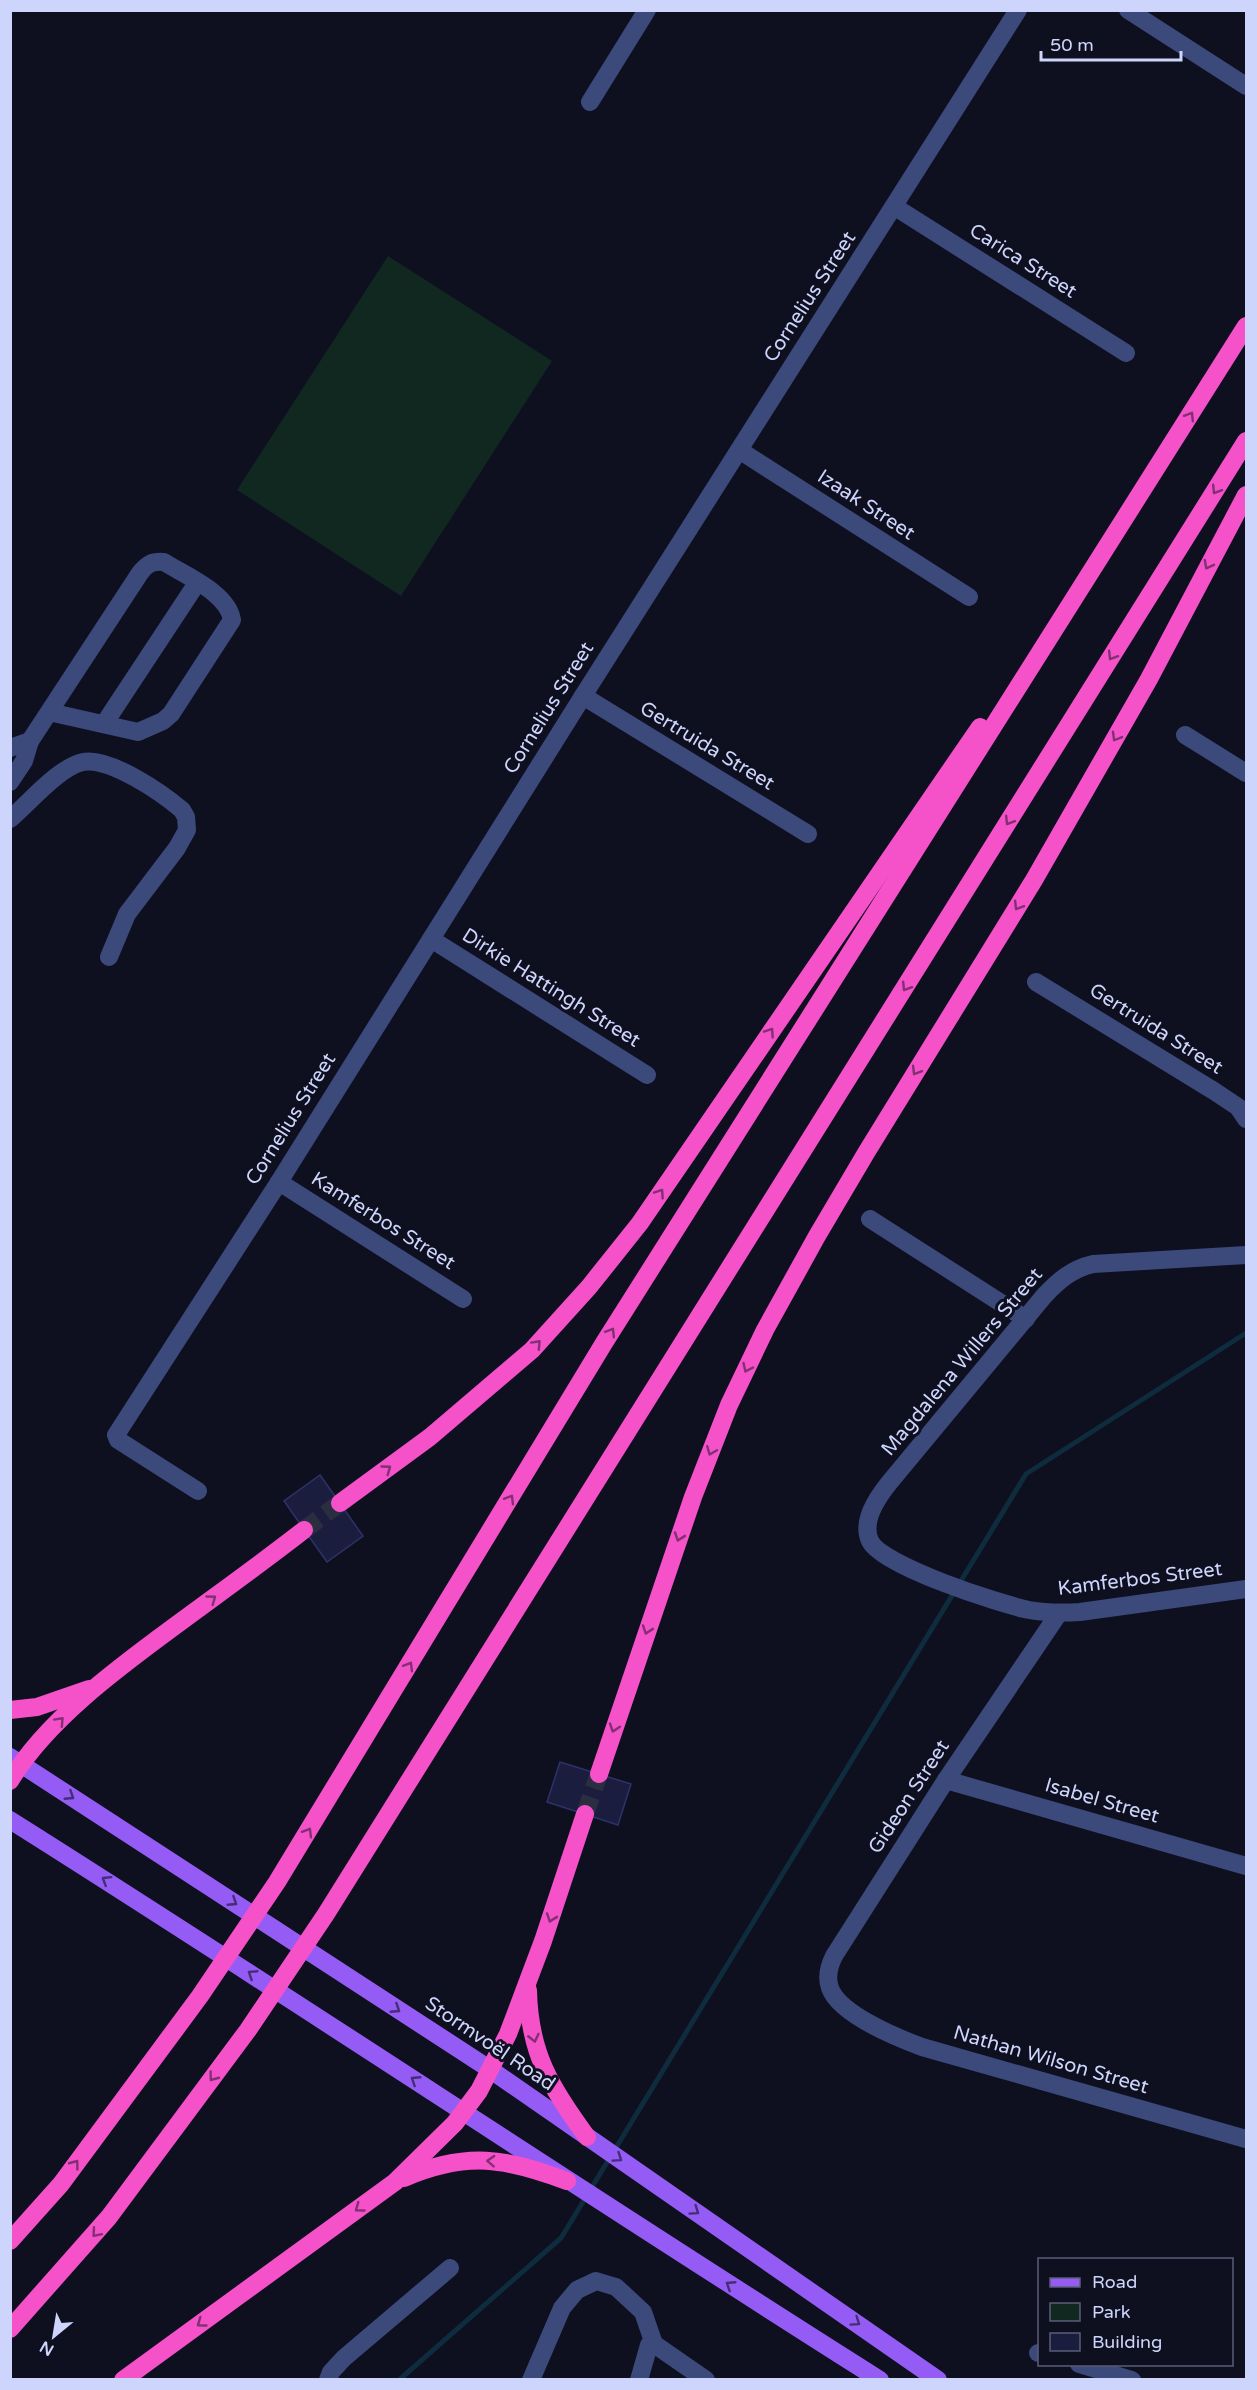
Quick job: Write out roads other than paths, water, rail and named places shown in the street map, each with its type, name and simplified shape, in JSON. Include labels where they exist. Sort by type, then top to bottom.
[{"type":"highway","points":[[10,2241],[61,2184],[200,1996],[277,1882],[604,1343],[1246,326]]},
{"type":"highway","points":[[10,2329],[109,2217],[248,2030],[326,1914],[1246,441]]},
{"type":"highway","points":[[340,1503],[430,1437],[532,1350],[589,1287],[633,1233],[1158,465]]},
{"type":"highway","points":[[599,1774],[693,1497],[729,1406],[765,1330],[844,1190],[1034,880],[1149,679],[1246,495]]},
{"type":"highway","points":[[10,1781],[16,1761],[95,1687],[134,1655],[304,1530]]},
{"type":"highway","points":[[10,1710],[37,1707],[95,1687]]},
{"type":"highway","points":[[123,2379],[395,2182],[464,2112],[491,2070],[528,1980],[585,1814]]},
{"type":"highway","points":[[528,1980],[530,2021],[539,2058],[556,2093],[588,2138]]},
{"type":"highway","points":[[395,2182],[440,2164],[472,2160],[521,2165],[569,2182]]},
{"type":"main road","name":"Stormvoël Road","points":[[16,1761],[491,2070],[938,2379]]},
{"type":"main road","points":[[10,1820],[155,1911],[569,2182],[880,2379]]},
{"type":"street","points":[[590,102],[647,10]]},
{"type":"street","name":"Cornelius Street","points":[[198,1491],[118,1440],[115,1437],[119,1429],[279,1182],[583,696],[1018,10]]},
{"type":"street","points":[[1128,10],[1246,86]]},
{"type":"street","name":"Carica Street","points":[[895,207],[1126,353]]},
{"type":"street","name":"Izaak Street","points":[[739,450],[969,597]]},
{"type":"street","points":[[10,782],[24,761],[30,741],[49,712],[145,566],[154,561],[164,562],[226,603],[232,620],[171,714],[163,721],[138,732],[49,712]]},
{"type":"street","points":[[104,724],[198,583]]},
{"type":"street","name":"Gertruida Street","points":[[583,696],[808,834]]},
{"type":"street","points":[[1185,735],[1246,772]]},
{"type":"street","points":[[10,748],[30,741]]},
{"type":"street","points":[[10,819],[61,774],[83,762],[111,766],[140,781],[182,810],[186,817],[186,830],[177,848],[127,914],[109,957]]},
{"type":"street","name":"Dirkie Hattingh Street","points":[[431,939],[647,1075]]},
{"type":"street","name":"Gertruida Street","points":[[1036,982],[1214,1091],[1238,1107],[1246,1119]]},
{"type":"street","name":"Kamferbos Street","points":[[279,1182],[463,1299]]},
{"type":"street","points":[[870,1219],[1026,1319]]},
{"type":"street","name":"Magdalena Willers Street","points":[[873,1546],[869,1539],[868,1525],[870,1515],[881,1493],[1055,1284],[1072,1271],[1093,1264],[1246,1255]]},
{"type":"street","name":"Kamferbos Street","points":[[873,1546],[900,1564],[940,1581],[1013,1606],[1059,1613],[1246,1589]]},
{"type":"street","name":"Gideon Street","points":[[849,2009],[837,1999],[830,1988],[828,1974],[831,1963],[946,1779],[1059,1613]]},
{"type":"street","name":"Isabel Street","points":[[946,1779],[1246,1866]]},
{"type":"street","name":"Nathan Wilson Street","points":[[849,2009],[880,2028],[922,2047],[1246,2139]]},
{"type":"street","points":[[328,2379],[331,2372],[344,2358],[450,2268]]},
{"type":"street","points":[[531,2379],[562,2308],[577,2290],[596,2281],[616,2287],[643,2312],[654,2344],[699,2377]]},
{"type":"street","points":[[639,2379],[649,2346],[654,2344]]},
{"type":"street","points":[[1086,2366],[1132,2379]]},
{"type":"waterway","points":[[399,2380],[561,2238],[1026,1474],[1246,1333]]},
{"type":"tunnel","points":[[304,1530],[340,1503]]},
{"type":"tunnel","points":[[585,1814],[599,1774]]}]
